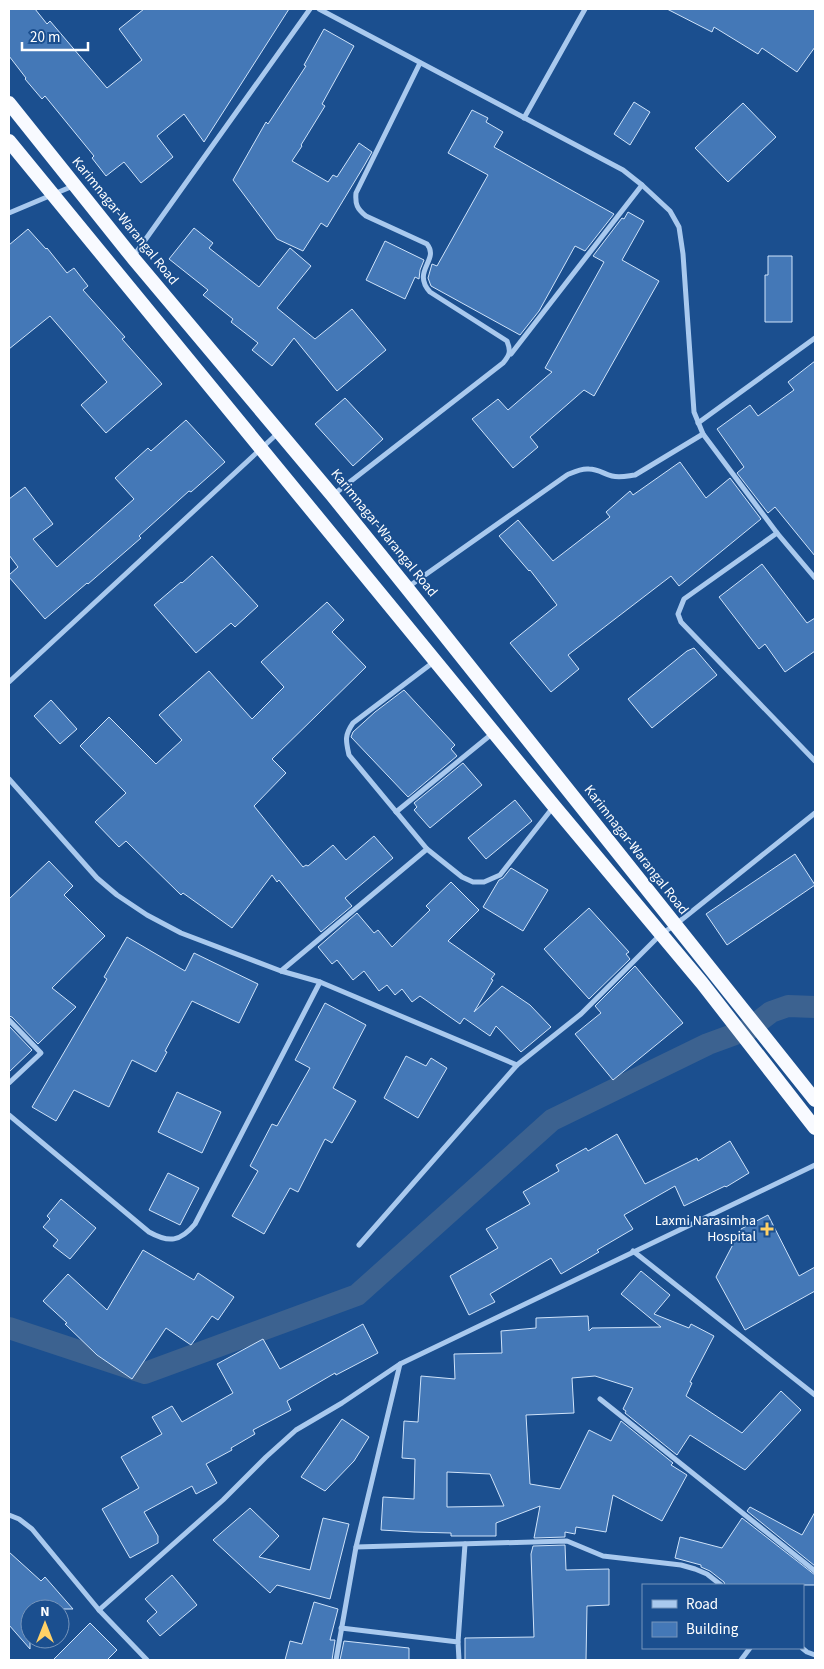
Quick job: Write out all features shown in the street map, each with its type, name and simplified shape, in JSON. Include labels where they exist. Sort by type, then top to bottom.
[{"type":"highway","name":"Karimnagar-Warangal Road","points":[[9,103],[133,258],[332,495],[815,1100]]},
{"type":"highway","points":[[9,141],[715,1000],[813,1126]]},
{"type":"street","points":[[133,258],[310,9]]},
{"type":"street","points":[[319,9],[623,170],[670,210],[678,227],[683,254],[692,395],[694,412],[698,423],[703,434],[777,533],[815,578]]},
{"type":"street","points":[[524,118],[585,9]]},
{"type":"street","points":[[420,63],[356,193],[355,201],[358,209],[366,216],[427,244],[430,249],[430,255],[422,278],[424,286],[430,292],[507,341],[510,349],[509,356]]},
{"type":"street","points":[[9,213],[75,185]]},
{"type":"street","points":[[332,495],[503,363],[642,185]]},
{"type":"street","points":[[698,423],[815,338]]},
{"type":"street","points":[[9,682],[279,431]]},
{"type":"street","points":[[407,588],[567,475],[578,470],[588,469],[599,470],[611,476],[625,477],[635,475],[703,434]]},
{"type":"street","points":[[777,533],[684,599],[678,614],[681,622],[815,761]]},
{"type":"street","points":[[435,661],[353,724],[346,732],[349,755],[427,849],[462,877],[473,882],[484,882],[500,876],[554,806]]},
{"type":"street","points":[[396,812],[494,732]]},
{"type":"street","points":[[9,779],[97,878],[147,915],[181,933],[281,971],[320,982],[517,1065]]},
{"type":"street","points":[[359,1245],[517,1065],[581,1014],[661,934],[675,925],[815,813]]},
{"type":"street","points":[[281,971],[427,849]]},
{"type":"street","points":[[9,1115],[149,1232],[165,1240],[177,1239],[187,1234],[196,1224],[320,982]]},
{"type":"street","points":[[9,1020],[41,1053],[9,1083]]},
{"type":"street","points":[[99,1610],[223,1500],[296,1430],[342,1403],[400,1364],[815,1165]]},
{"type":"street","points":[[633,1251],[815,1396]]},
{"type":"street","points":[[336,1660],[356,1547],[400,1364]]},
{"type":"street","points":[[600,1399],[815,1571]]},
{"type":"street","points":[[9,1515],[19,1518],[32,1529],[99,1610],[147,1660]]},
{"type":"street","points":[[356,1547],[567,1541],[602,1556],[681,1565],[707,1574],[720,1584]]},
{"type":"street","points":[[459,1660],[458,1642],[465,1544]]},
{"type":"street","points":[[341,1628],[458,1642]]},
{"type":"street","points":[[741,1660],[749,1649]]},
{"type":"street","points":[[803,1649],[815,1655]]},
{"type":"building","points":[[9,9],[35,9],[47,24],[50,21],[107,88],[142,60],[119,29],[144,9],[289,9],[204,142],[184,114],[157,136],[173,157],[141,183],[124,162],[106,176],[92,158],[94,156],[45,96],[42,99],[25,79],[9,56]]},
{"type":"building","points":[[667,9],[815,9],[815,47],[797,72],[762,48],[758,54],[714,27],[712,32]]},
{"type":"building","points":[[324,29],[354,46],[322,104],[325,106],[292,161],[328,182],[333,175],[337,177],[359,143],[372,152],[327,227],[321,223],[303,251],[277,239],[233,180],[266,122],[268,124],[306,66],[304,65]]},
{"type":"building","points":[[634,102],[650,112],[630,145],[614,134]]},
{"type":"building","points":[[743,103],[776,137],[728,182],[695,148]]},
{"type":"building","points":[[472,110],[488,118],[486,122],[503,132],[494,147],[614,214],[585,251],[575,246],[539,311],[520,335],[431,286],[428,278],[432,264],[437,266],[488,175],[448,153]]},
{"type":"building","points":[[628,212],[644,221],[622,260],[659,281],[594,396],[584,390],[530,437],[538,447],[513,468],[472,419],[498,399],[508,410],[552,372],[545,368],[604,262],[593,256]]},
{"type":"building","points":[[194,228],[213,243],[209,248],[259,287],[290,248],[311,266],[277,308],[315,339],[352,309],[386,350],[337,391],[294,338],[272,366],[252,350],[258,343],[231,322],[233,319],[203,295],[208,290],[169,259]]},
{"type":"building","points":[[28,229],[47,248],[67,273],[74,268],[88,286],[83,290],[125,337],[122,339],[162,384],[106,433],[81,405],[107,382],[50,316],[9,349],[9,245]]},
{"type":"building","points":[[385,241],[424,260],[419,279],[415,277],[405,299],[366,280]]},
{"type":"building","points":[[768,256],[792,256],[792,322],[765,322],[765,275],[768,275]]},
{"type":"building","points":[[815,361],[815,556],[775,507],[768,513],[737,473],[744,467],[717,429],[750,405],[758,416],[794,390],[788,382]]},
{"type":"building","points":[[345,398],[383,439],[353,466],[315,424]]},
{"type":"building","points":[[186,420],[225,462],[139,536],[141,538],[45,619],[9,577],[18,567],[9,555],[9,499],[25,487],[53,524],[33,539],[57,567],[134,499],[115,478],[148,448],[151,451]]},
{"type":"building","points":[[680,462],[706,498],[730,478],[761,519],[679,586],[671,576],[568,655],[579,669],[551,692],[510,643],[557,605],[530,570],[499,536],[518,520],[553,561],[610,517],[606,512],[630,491],[633,495]]},
{"type":"building","points":[[212,556],[258,606],[235,627],[231,623],[196,653],[154,605]]},
{"type":"building","points":[[762,564],[807,623],[815,618],[815,651],[785,672],[765,644],[759,649],[719,597]]},
{"type":"building","points":[[327,602],[344,620],[332,632],[366,667],[272,759],[286,773],[254,806],[303,867],[308,866],[333,845],[346,860],[374,836],[393,858],[345,898],[352,906],[321,932],[279,880],[277,882],[272,875],[232,928],[183,893],[181,895],[126,841],[119,847],[95,822],[126,793],[80,746],[109,717],[156,764],[182,740],[159,715],[209,671],[252,719],[284,687],[261,662]]},
{"type":"building","points":[[694,648],[717,675],[652,728],[628,699],[687,651]]},
{"type":"building","points":[[404,690],[455,745],[451,749],[457,756],[408,797],[351,737],[353,732],[375,712]]},
{"type":"building","points":[[51,700],[77,729],[60,744],[34,716]]},
{"type":"building","points":[[463,763],[482,785],[430,828],[414,810],[417,807],[414,803]]},
{"type":"building","points":[[515,800],[532,821],[486,859],[468,838]]},
{"type":"building","points":[[795,854],[815,885],[727,945],[706,914]]},
{"type":"building","points":[[49,861],[73,886],[64,895],[105,936],[52,988],[76,1007],[38,1044],[9,1016],[9,899]]},
{"type":"building","points":[[511,868],[548,890],[523,931],[483,907],[499,880]]},
{"type":"building","points":[[451,882],[479,910],[448,941],[495,974],[474,1012],[502,986],[530,1005],[551,1027],[521,1052],[496,1026],[490,1036],[464,1018],[460,1024],[420,996],[412,1002],[402,989],[395,995],[387,985],[379,991],[364,971],[353,980],[337,960],[332,964],[318,947],[357,913],[374,933],[378,930],[392,947],[430,910],[426,906]]},
{"type":"building","points":[[589,908],[629,952],[626,954],[630,959],[589,999],[544,949]]},
{"type":"building","points":[[127,937],[185,971],[194,953],[258,984],[239,1023],[192,1001],[156,1072],[132,1060],[109,1107],[74,1090],[56,1121],[32,1107],[107,979],[104,977]]},
{"type":"building","points":[[635,966],[683,1023],[613,1080],[575,1034],[601,1013],[595,1006]]},
{"type":"building","points":[[325,1003],[366,1025],[333,1088],[356,1101],[332,1143],[325,1139],[298,1192],[290,1188],[264,1234],[232,1216],[258,1171],[250,1166],[272,1124],[277,1126],[310,1068],[295,1060]]},
{"type":"building","points":[[9,1026],[32,1050],[9,1072]]},
{"type":"building","points":[[406,1056],[426,1066],[431,1058],[447,1068],[418,1118],[384,1098]]},
{"type":"building","points":[[177,1092],[221,1112],[202,1153],[158,1132]]},
{"type":"building","points":[[617,1134],[645,1184],[697,1158],[698,1161],[730,1141],[749,1173],[726,1187],[684,1206],[675,1186],[624,1215],[633,1229],[597,1250],[599,1252],[561,1274],[551,1258],[490,1294],[495,1302],[469,1315],[450,1276],[498,1248],[486,1229],[530,1204],[523,1192],[559,1171],[556,1165],[586,1148],[588,1151]]},
{"type":"building","points":[[168,1173],[199,1188],[180,1225],[149,1210]]},
{"type":"building","points":[[61,1199],[96,1228],[70,1259],[53,1246],[58,1240],[43,1227],[50,1219],[47,1216]]},
{"type":"building","points":[[768,1215],[799,1276],[815,1267],[815,1291],[745,1330],[716,1277],[741,1229]]},
{"type":"building","points":[[143,1250],[194,1280],[198,1273],[234,1297],[218,1320],[212,1316],[191,1345],[166,1328],[132,1379],[97,1355],[43,1301],[68,1274],[107,1310]]},
{"type":"building","points":[[641,1271],[670,1295],[654,1314],[689,1328],[691,1324],[714,1336],[690,1382],[692,1383],[686,1396],[742,1433],[781,1391],[801,1410],[745,1470],[690,1435],[677,1455],[625,1413],[626,1411],[623,1409],[633,1388],[595,1376],[572,1378],[574,1413],[526,1415],[530,1484],[560,1489],[589,1430],[611,1441],[621,1421],[673,1463],[671,1465],[687,1475],[662,1521],[613,1495],[606,1532],[576,1527],[575,1534],[565,1532],[565,1537],[534,1538],[540,1506],[496,1523],[496,1536],[451,1536],[451,1533],[381,1530],[383,1497],[414,1499],[415,1459],[402,1458],[404,1421],[418,1422],[421,1376],[455,1379],[454,1354],[502,1353],[501,1331],[536,1328],[536,1318],[588,1316],[589,1331],[592,1328],[661,1327],[621,1294]],"holes":[[[447,1472],[490,1474],[504,1506],[447,1507]]]},
{"type":"building","points":[[363,1324],[378,1353],[336,1375],[335,1373],[287,1401],[291,1410],[253,1430],[255,1434],[231,1448],[232,1450],[206,1464],[217,1483],[196,1494],[192,1486],[144,1512],[158,1536],[158,1543],[130,1558],[102,1509],[139,1488],[121,1457],[162,1434],[152,1417],[172,1406],[182,1422],[233,1393],[217,1364],[263,1339],[280,1369]]},
{"type":"building","points":[[342,1419],[369,1437],[354,1461],[325,1491],[301,1477]]},
{"type":"building","points":[[750,1507],[802,1535],[815,1512],[815,1566],[747,1511]]},
{"type":"building","points":[[250,1508],[279,1536],[259,1557],[310,1570],[323,1518],[349,1524],[330,1599],[277,1585],[270,1593],[213,1540]]},
{"type":"building","points":[[742,1518],[815,1575],[815,1585],[725,1584],[710,1571],[701,1567],[701,1565],[675,1558],[680,1537],[722,1548]]},
{"type":"building","points":[[565,1545],[566,1570],[609,1569],[609,1605],[587,1606],[586,1660],[465,1660],[465,1638],[534,1637],[531,1554],[533,1546]]},
{"type":"building","points":[[9,1552],[41,1581],[45,1577],[64,1599],[20,1599],[20,1638],[9,1625]]},
{"type":"building","points":[[172,1575],[197,1605],[160,1636],[147,1621],[157,1612],[145,1599]]},
{"type":"building","points":[[314,1602],[338,1609],[330,1640],[335,1640],[332,1660],[285,1660],[290,1641],[302,1644]]},
{"type":"building","points":[[90,1623],[117,1650],[107,1660],[53,1660],[64,1649],[70,1649],[70,1643]]},
{"type":"building","points":[[344,1641],[409,1648],[409,1660],[340,1660]]},
{"type":"waterway","points":[[9,1328],[145,1373],[357,1295],[552,1120],[708,1044],[749,1029],[771,1012],[788,1006],[815,1007]]},
{"type":"place","name":"Laxmi Narasimha Hospital","points":[[767,1229]]}]
